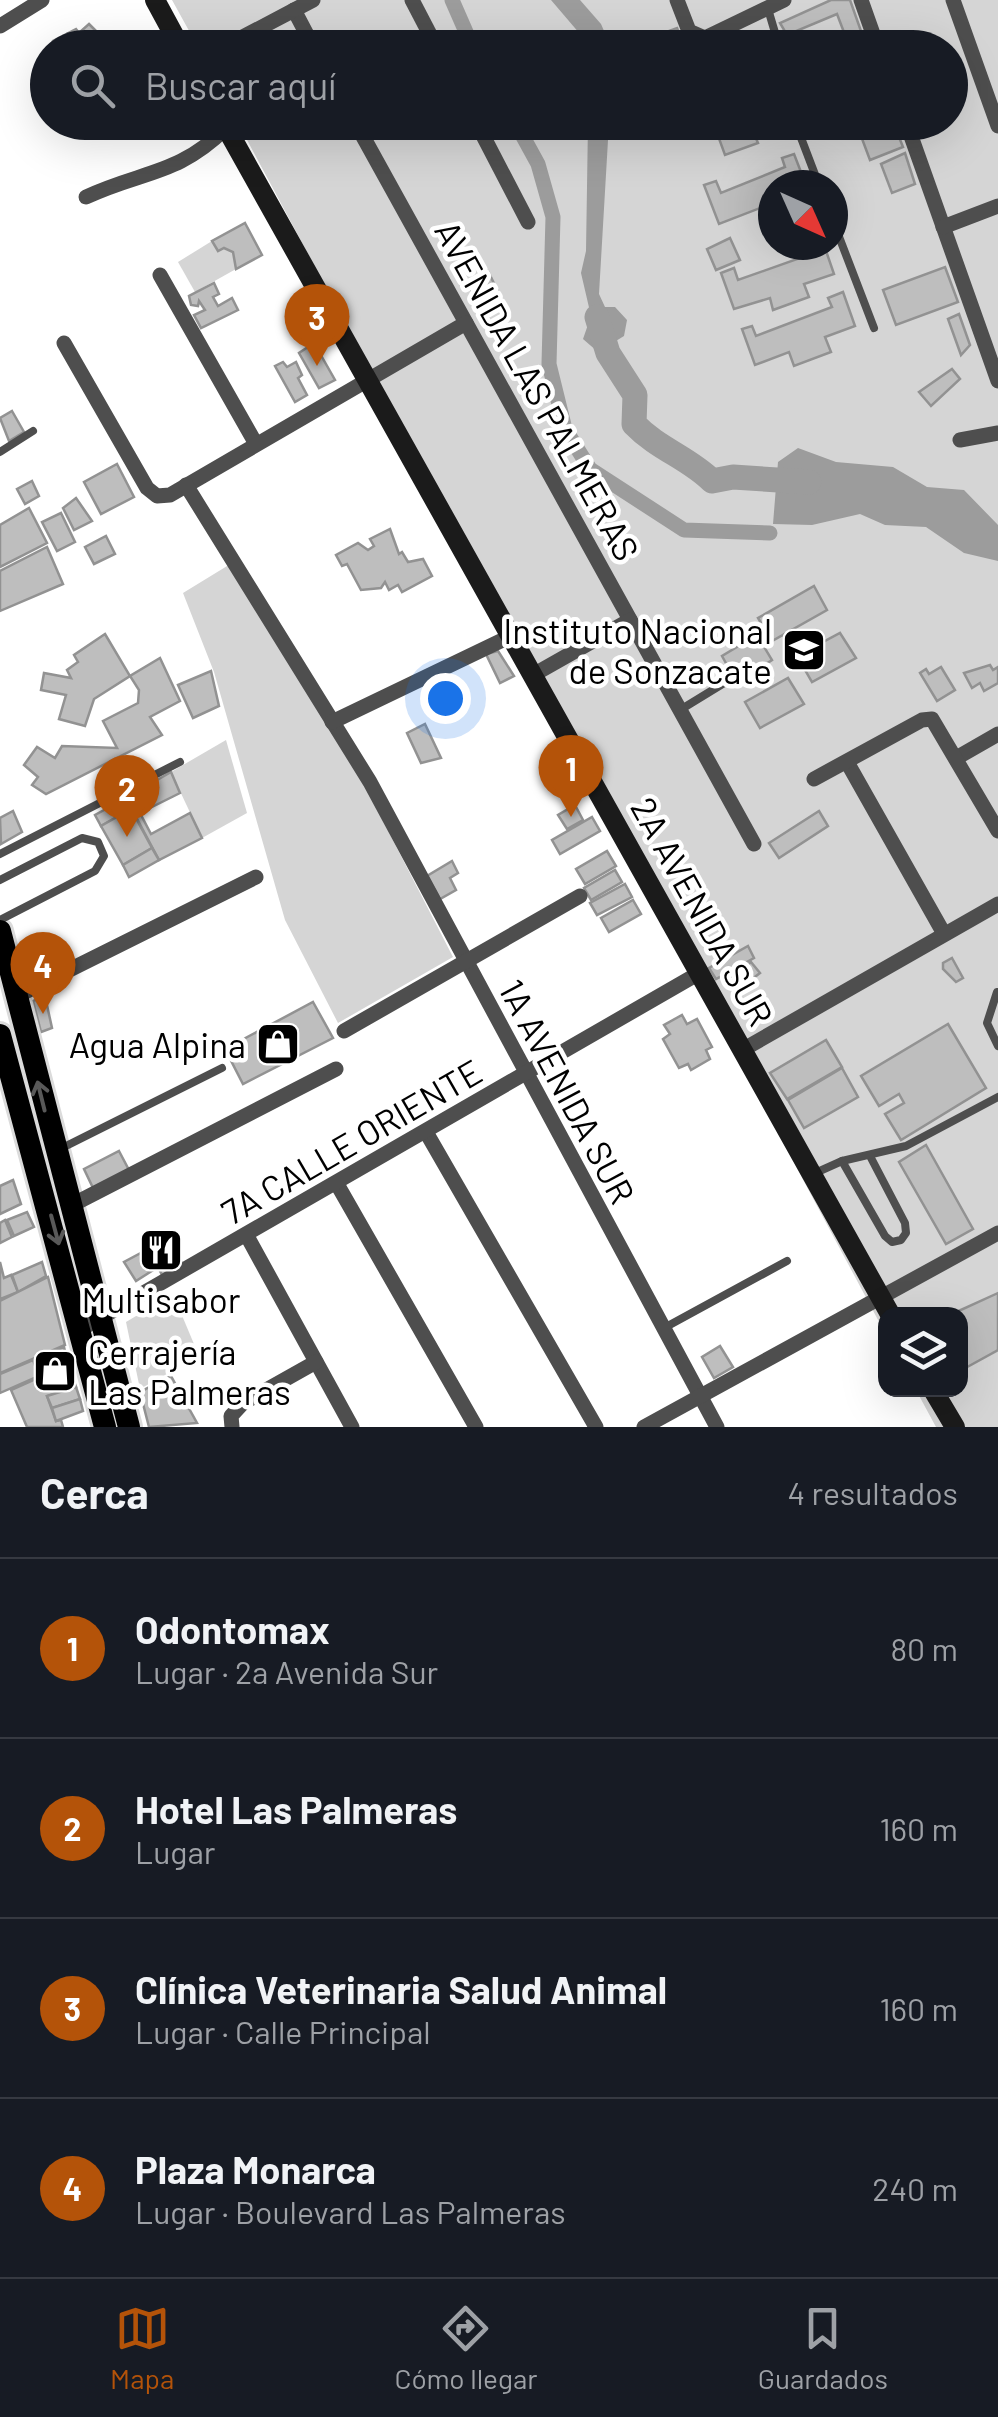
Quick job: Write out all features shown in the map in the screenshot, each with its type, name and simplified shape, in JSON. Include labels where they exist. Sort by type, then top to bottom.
[{"type":"main road","points":[[0,931],[70,1206],[106,1427]]},
{"type":"main road","points":[[0,1035],[91,1325],[129,1427]]},
{"type":"street","points":[[0,26],[42,0]]},
{"type":"street","points":[[155,0],[171,30]]},
{"type":"street","points":[[256,30],[313,0]]},
{"type":"street","points":[[412,0],[427,30]]},
{"type":"street","points":[[676,0],[692,30]]},
{"type":"street","points":[[722,30],[766,4],[784,0]]},
{"type":"street","points":[[861,0],[872,30]]},
{"type":"street","points":[[953,0],[964,30]]},
{"type":"street","points":[[294,10],[305,30]]},
{"type":"street","points":[[968,42],[998,126]]},
{"type":"street","points":[[86,197],[119,182],[184,163],[208,140]]},
{"type":"street","name":"2A AVENIDA SUR","points":[[232,140],[885,1305]]},
{"type":"street","name":"AVENIDA LAS PALMERAS","points":[[366,140],[754,844]]},
{"type":"street","points":[[485,140],[528,222]]},
{"type":"street","points":[[912,140],[998,381]]},
{"type":"street","points":[[943,226],[998,206]]},
{"type":"street","points":[[160,275],[256,444]]},
{"type":"street","points":[[64,343],[147,488],[156,496],[170,495],[365,378],[466,323]]},
{"type":"street","points":[[960,440],[998,433]]},
{"type":"street","name":"1A AVENIDA SUR","points":[[186,485],[370,782],[524,1075],[717,1427]]},
{"type":"street","points":[[533,675],[630,620]]},
{"type":"street","points":[[332,722],[511,636]]},
{"type":"street","points":[[814,780],[922,720],[932,719],[958,757],[998,831]]},
{"type":"street","points":[[958,757],[998,734]]},
{"type":"street","points":[[847,762],[943,932]]},
{"type":"street","points":[[17,996],[256,877]]},
{"type":"street","points":[[344,1031],[580,896]]},
{"type":"street","points":[[744,1049],[998,904]]},
{"type":"street","name":"7A CALLE ORIENTE","points":[[91,1325],[701,972]]},
{"type":"street","points":[[70,1206],[336,1069]]},
{"type":"street","points":[[426,1132],[596,1427]]},
{"type":"street","points":[[337,1184],[476,1427]]},
{"type":"street","points":[[644,1427],[700,1395],[885,1305],[998,1233]]},
{"type":"street","points":[[247,1236],[352,1427]]},
{"type":"street","points":[[232,1421],[243,1403],[316,1362]]},
{"type":"street","points":[[937,1397],[955,1427]]},
{"type":"lane","points":[[766,4],[774,30]]},
{"type":"lane","points":[[802,140],[813,170]]},
{"type":"lane","points":[[848,260],[874,328]]},
{"type":"lane","points":[[0,452],[33,431]]},
{"type":"lane","points":[[680,710],[729,680]]},
{"type":"lane","points":[[0,854],[180,762]]},
{"type":"lane","points":[[0,880],[82,838],[98,842],[104,856],[96,870],[0,920]]},
{"type":"lane","points":[[997,992],[988,1023],[998,1046]]},
{"type":"lane","points":[[55,1152],[222,1068]]},
{"type":"lane","points":[[814,1174],[842,1161],[870,1156],[927,1136],[998,1097]]},
{"type":"lane","points":[[842,1161],[885,1236],[901,1240],[906,1233],[905,1224],[870,1156]]},
{"type":"lane","points":[[663,1329],[787,1261]]},
{"type":"shaded area","points":[[172,0],[998,0],[998,1427],[936,1427],[920,1397],[968,1397],[968,1307],[878,1307],[878,1320],[247,140],[968,140],[968,30],[189,30]]},
{"type":"shaded area","points":[[551,0],[580,0],[604,30],[577,30]]},
{"type":"shaded area","points":[[588,140],[608,140],[599,294],[605,307],[615,307],[627,320],[624,336],[598,352],[583,339],[591,316],[581,273],[586,251]]},
{"type":"shaded area","points":[[212,241],[233,252],[236,269],[195,292],[178,262]]},
{"type":"shaded area","points":[[798,448],[836,462],[893,467],[927,487],[964,490],[998,525],[998,561],[964,553],[926,527],[885,525],[860,514],[812,525],[773,524],[778,462]]},
{"type":"shaded area","points":[[232,563],[365,786],[453,957],[338,1023],[285,920],[214,672],[183,593]]},
{"type":"shaded area","points":[[226,740],[247,813],[202,838],[171,772]]},
{"type":"shaded area","points":[[173,1294],[199,1356],[140,1389],[126,1322]]},
{"type":"building","points":[[831,0],[850,0],[861,30],[843,30],[837,14],[799,30],[784,30],[780,23]]},
{"type":"building","points":[[720,140],[758,143],[725,155]]},
{"type":"building","points":[[862,140],[900,140],[903,147],[870,160]]},
{"type":"building","points":[[905,153],[915,184],[892,193],[881,164]]},
{"type":"building","points":[[794,154],[800,170],[778,170],[785,167],[782,158]]},
{"type":"building","points":[[758,178],[758,209],[719,224],[704,185],[716,181],[721,193]]},
{"type":"building","points":[[245,223],[262,255],[236,269],[233,252],[224,248],[218,251],[212,241]]},
{"type":"building","points":[[730,238],[740,260],[716,270],[707,249]]},
{"type":"building","points":[[794,260],[829,260],[834,274],[804,284],[809,297],[773,310],[770,298],[734,309],[721,273],[734,268],[738,280]]},
{"type":"building","points":[[945,267],[958,302],[896,325],[883,290]]},
{"type":"building","points":[[489,273],[500,296],[479,307],[468,283]]},
{"type":"building","points":[[214,283],[219,294],[213,297],[218,306],[232,298],[238,310],[201,328],[194,315],[205,310],[199,301],[198,306],[191,305],[189,296]]},
{"type":"building","points":[[843,292],[855,326],[825,337],[831,352],[794,366],[789,352],[755,365],[742,329],[752,326],[756,336],[832,307],[828,298]]},
{"type":"building","points":[[959,314],[970,345],[961,355],[948,319]]},
{"type":"building","points":[[314,343],[335,380],[319,388],[299,353]]},
{"type":"building","points":[[283,362],[287,367],[296,362],[302,375],[298,378],[307,395],[295,402],[275,366]]},
{"type":"building","points":[[952,369],[960,379],[931,406],[919,392]]},
{"type":"building","points":[[12,411],[24,432],[9,441],[0,418]]},
{"type":"building","points":[[117,464],[134,497],[101,514],[84,482]]},
{"type":"building","points":[[32,481],[39,496],[25,504],[17,489]]},
{"type":"building","points":[[76,498],[92,521],[74,530],[63,508]]},
{"type":"building","points":[[29,508],[47,543],[0,567],[0,525]]},
{"type":"building","points":[[61,513],[75,542],[57,551],[42,522]]},
{"type":"building","points":[[390,529],[399,554],[402,552],[408,562],[423,559],[432,576],[402,592],[398,585],[389,590],[385,582],[381,588],[361,590],[347,564],[342,566],[336,555],[358,543],[368,550],[374,546],[370,539]]},
{"type":"building","points":[[106,536],[115,554],[94,564],[85,547]]},
{"type":"building","points":[[47,547],[63,584],[0,611],[0,571]]},
{"type":"building","points":[[814,586],[827,610],[772,641],[758,618]]},
{"type":"building","points":[[840,633],[856,658],[812,682],[797,656]]},
{"type":"building","points":[[105,634],[130,676],[94,699],[85,726],[59,719],[66,695],[41,690],[44,673],[71,678],[67,670],[78,662],[74,655]]},
{"type":"building","points":[[757,635],[772,660],[737,683],[722,656]]},
{"type":"building","points":[[498,651],[514,676],[500,683],[486,654]]},
{"type":"building","points":[[160,658],[180,701],[150,717],[162,735],[46,794],[32,785],[38,777],[24,765],[37,747],[55,758],[62,746],[117,748],[103,721],[138,703],[139,690],[130,676]]},
{"type":"building","points":[[990,665],[993,670],[998,667],[998,683],[984,691],[980,683],[972,688],[964,673]]},
{"type":"building","points":[[941,667],[955,690],[937,701],[920,673],[926,669],[929,674]]},
{"type":"building","points":[[211,671],[219,706],[193,718],[178,685]]},
{"type":"building","points":[[788,678],[804,704],[760,728],[745,702]]},
{"type":"building","points":[[425,724],[441,758],[421,763],[407,733]]},
{"type":"building","points":[[171,772],[180,793],[140,813],[151,834],[190,813],[202,838],[159,860],[126,798]]},
{"type":"building","points":[[126,798],[131,809],[101,826],[95,815]]},
{"type":"building","points":[[575,805],[583,820],[567,829],[558,815]]},
{"type":"building","points":[[131,809],[152,848],[123,865],[101,826]]},
{"type":"building","points":[[13,811],[22,832],[1,844],[0,818]]},
{"type":"building","points":[[819,811],[828,826],[779,858],[769,843]]},
{"type":"building","points":[[592,817],[600,831],[560,854],[552,840]]},
{"type":"building","points":[[152,848],[159,860],[129,877],[123,865]]},
{"type":"building","points":[[607,851],[616,866],[585,884],[576,869]]},
{"type":"building","points":[[452,861],[458,873],[450,878],[456,890],[440,899],[427,876]]},
{"type":"building","points":[[615,870],[622,882],[591,900],[584,888]]},
{"type":"building","points":[[625,884],[632,897],[597,915],[590,903]]},
{"type":"building","points":[[633,900],[641,914],[609,932],[601,918]]},
{"type":"building","points":[[748,946],[754,958],[716,979],[709,968]]},
{"type":"building","points":[[952,958],[963,978],[956,982],[943,969],[943,963]]},
{"type":"building","points":[[751,962],[760,973],[739,989],[730,978]]},
{"type":"building","points":[[45,996],[52,1028],[41,1032],[33,1001]]},
{"type":"building","name":"Agua Alpina","points":[[313,1002],[333,1038],[243,1084],[225,1049]]},
{"type":"building","points":[[682,1015],[687,1024],[697,1019],[712,1047],[706,1050],[710,1059],[691,1070],[688,1064],[679,1068],[663,1039],[670,1034],[664,1025]]},
{"type":"building","points":[[948,1024],[986,1088],[901,1140],[885,1114],[904,1103],[899,1094],[879,1106],[861,1076]]},
{"type":"building","points":[[826,1040],[842,1067],[787,1099],[770,1073]]},
{"type":"building","points":[[842,1068],[858,1097],[804,1128],[788,1100]]},
{"type":"building","points":[[926,1145],[973,1229],[946,1244],[899,1162]]},
{"type":"building","points":[[119,1151],[130,1172],[94,1190],[84,1169]]},
{"type":"building","points":[[13,1180],[21,1204],[0,1214],[0,1186]]},
{"type":"building","points":[[27,1212],[34,1227],[14,1236],[7,1220]]},
{"type":"building","points":[[5,1220],[12,1237],[0,1243],[0,1223]]},
{"type":"building","name":"Multisabor","points":[[169,1238],[182,1263],[162,1275],[158,1267],[136,1281],[124,1262]]},
{"type":"building","points":[[0,1262],[4,1278],[11,1275],[18,1292],[0,1299]]},
{"type":"building","points":[[42,1262],[46,1276],[18,1292],[12,1275]]},
{"type":"building","points":[[48,1277],[65,1345],[0,1373],[0,1301]]},
{"type":"building","points":[[998,1293],[998,1350],[968,1367],[968,1307]]},
{"type":"building","points":[[720,1346],[733,1367],[714,1378],[702,1357]]},
{"type":"building","points":[[64,1347],[67,1359],[38,1370],[34,1359]]},
{"type":"building","name":"Cerrajería Las Palmeras","points":[[67,1359],[71,1372],[42,1382],[38,1370]]},
{"type":"building","points":[[33,1360],[39,1376],[0,1393],[0,1374]]},
{"type":"building","points":[[71,1372],[76,1387],[47,1396],[56,1421],[61,1420],[63,1427],[27,1427],[11,1390],[40,1377],[42,1382]]},
{"type":"building","points":[[171,1376],[197,1423],[149,1427],[140,1392]]},
{"type":"building","points":[[76,1387],[80,1399],[52,1408],[47,1396]]},
{"type":"building","points":[[80,1399],[83,1411],[56,1421],[52,1408]]},
{"type":"waterway","points":[[452,0],[465,30]]},
{"type":"waterway","points":[[525,140],[538,164],[553,217],[549,364],[565,429],[590,469],[684,530],[770,533]]},
{"type":"waterway","points":[[597,317],[608,353],[635,395],[634,424],[643,433],[712,481],[733,477],[809,482]]},
{"type":"place","name":"Clínica Veterinaria Salud Animal","points":[[317,366]]},
{"type":"place","name":"Instituto Nacional de Sonzacate","points":[[804,650]]},
{"type":"place","name":"Odontomax","points":[[571,817]]},
{"type":"place","name":"Hotel Las Palmeras","points":[[127,837]]},
{"type":"place","name":"Plaza Monarca","points":[[43,1014]]},
{"type":"place","name":"Agua Alpina","points":[[278,1044]]},
{"type":"place","name":"Multisabor","points":[[161,1250]]},
{"type":"place","name":"Cerrajería Las Palmeras","points":[[55,1371]]}]
